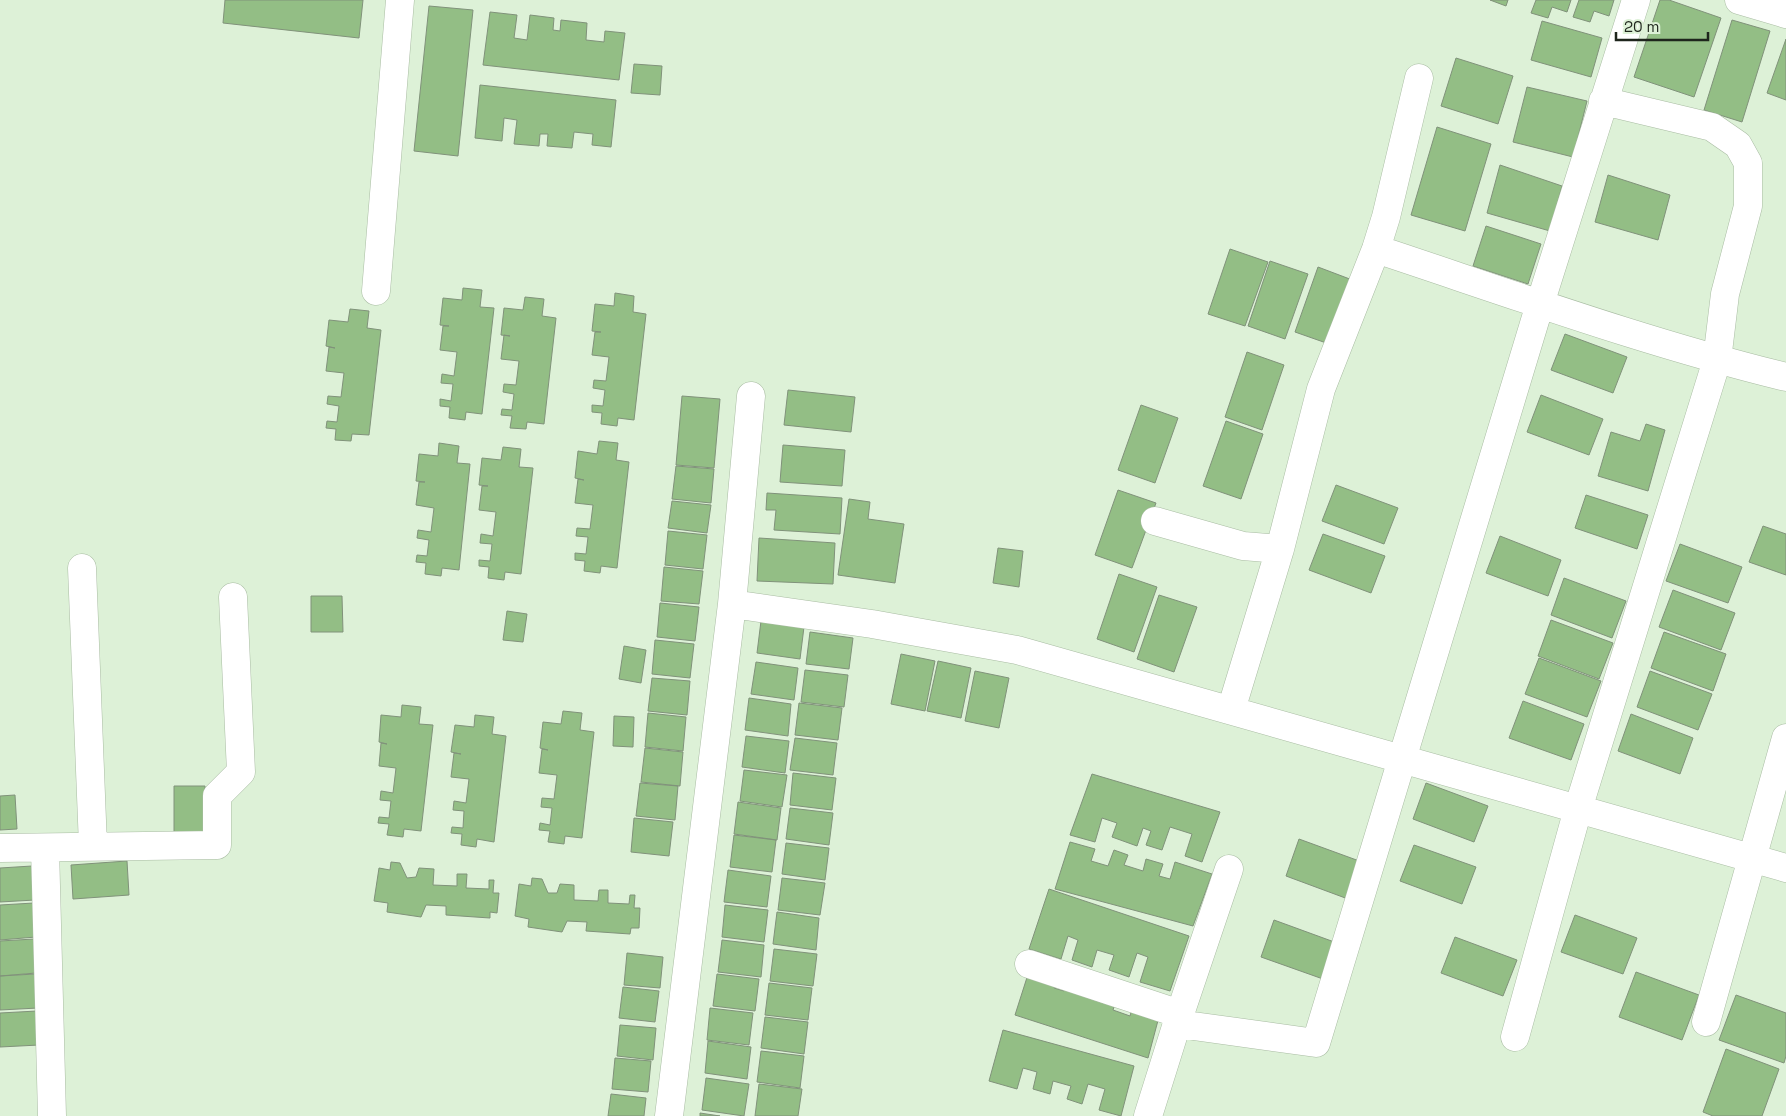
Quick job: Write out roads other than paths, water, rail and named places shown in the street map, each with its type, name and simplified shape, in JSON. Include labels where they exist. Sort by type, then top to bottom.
[{"type":"street","points":[[376,291],[400,0]]},
{"type":"street","points":[[1029,964],[1180,1014],[1186,1025],[1316,1043],[1540,304],[1636,0]]},
{"type":"street","points":[[1739,0],[1786,14]]},
{"type":"street","points":[[1231,710],[1280,549],[1321,389],[1376,249],[1386,217],[1420,78]]},
{"type":"street","points":[[1515,1037],[1578,809],[1717,360],[1725,294],[1748,206],[1748,163],[1738,145],[1712,127],[1603,101]]},
{"type":"street","points":[[1376,249],[1540,304],[1717,360],[1786,377]]},
{"type":"street","points":[[670,1116],[732,604],[751,396]]},
{"type":"street","points":[[1155,522],[1243,546],[1280,549]]},
{"type":"street","points":[[82,568],[93,846]]},
{"type":"street","points":[[0,848],[217,845],[217,796],[241,772],[233,597]]},
{"type":"street","points":[[732,604],[872,624],[1017,650],[1786,868]]},
{"type":"street","points":[[1706,1022],[1786,738]]},
{"type":"street","points":[[45,848],[52,1116]]},
{"type":"street","points":[[1148,1116],[1229,869]]}]
